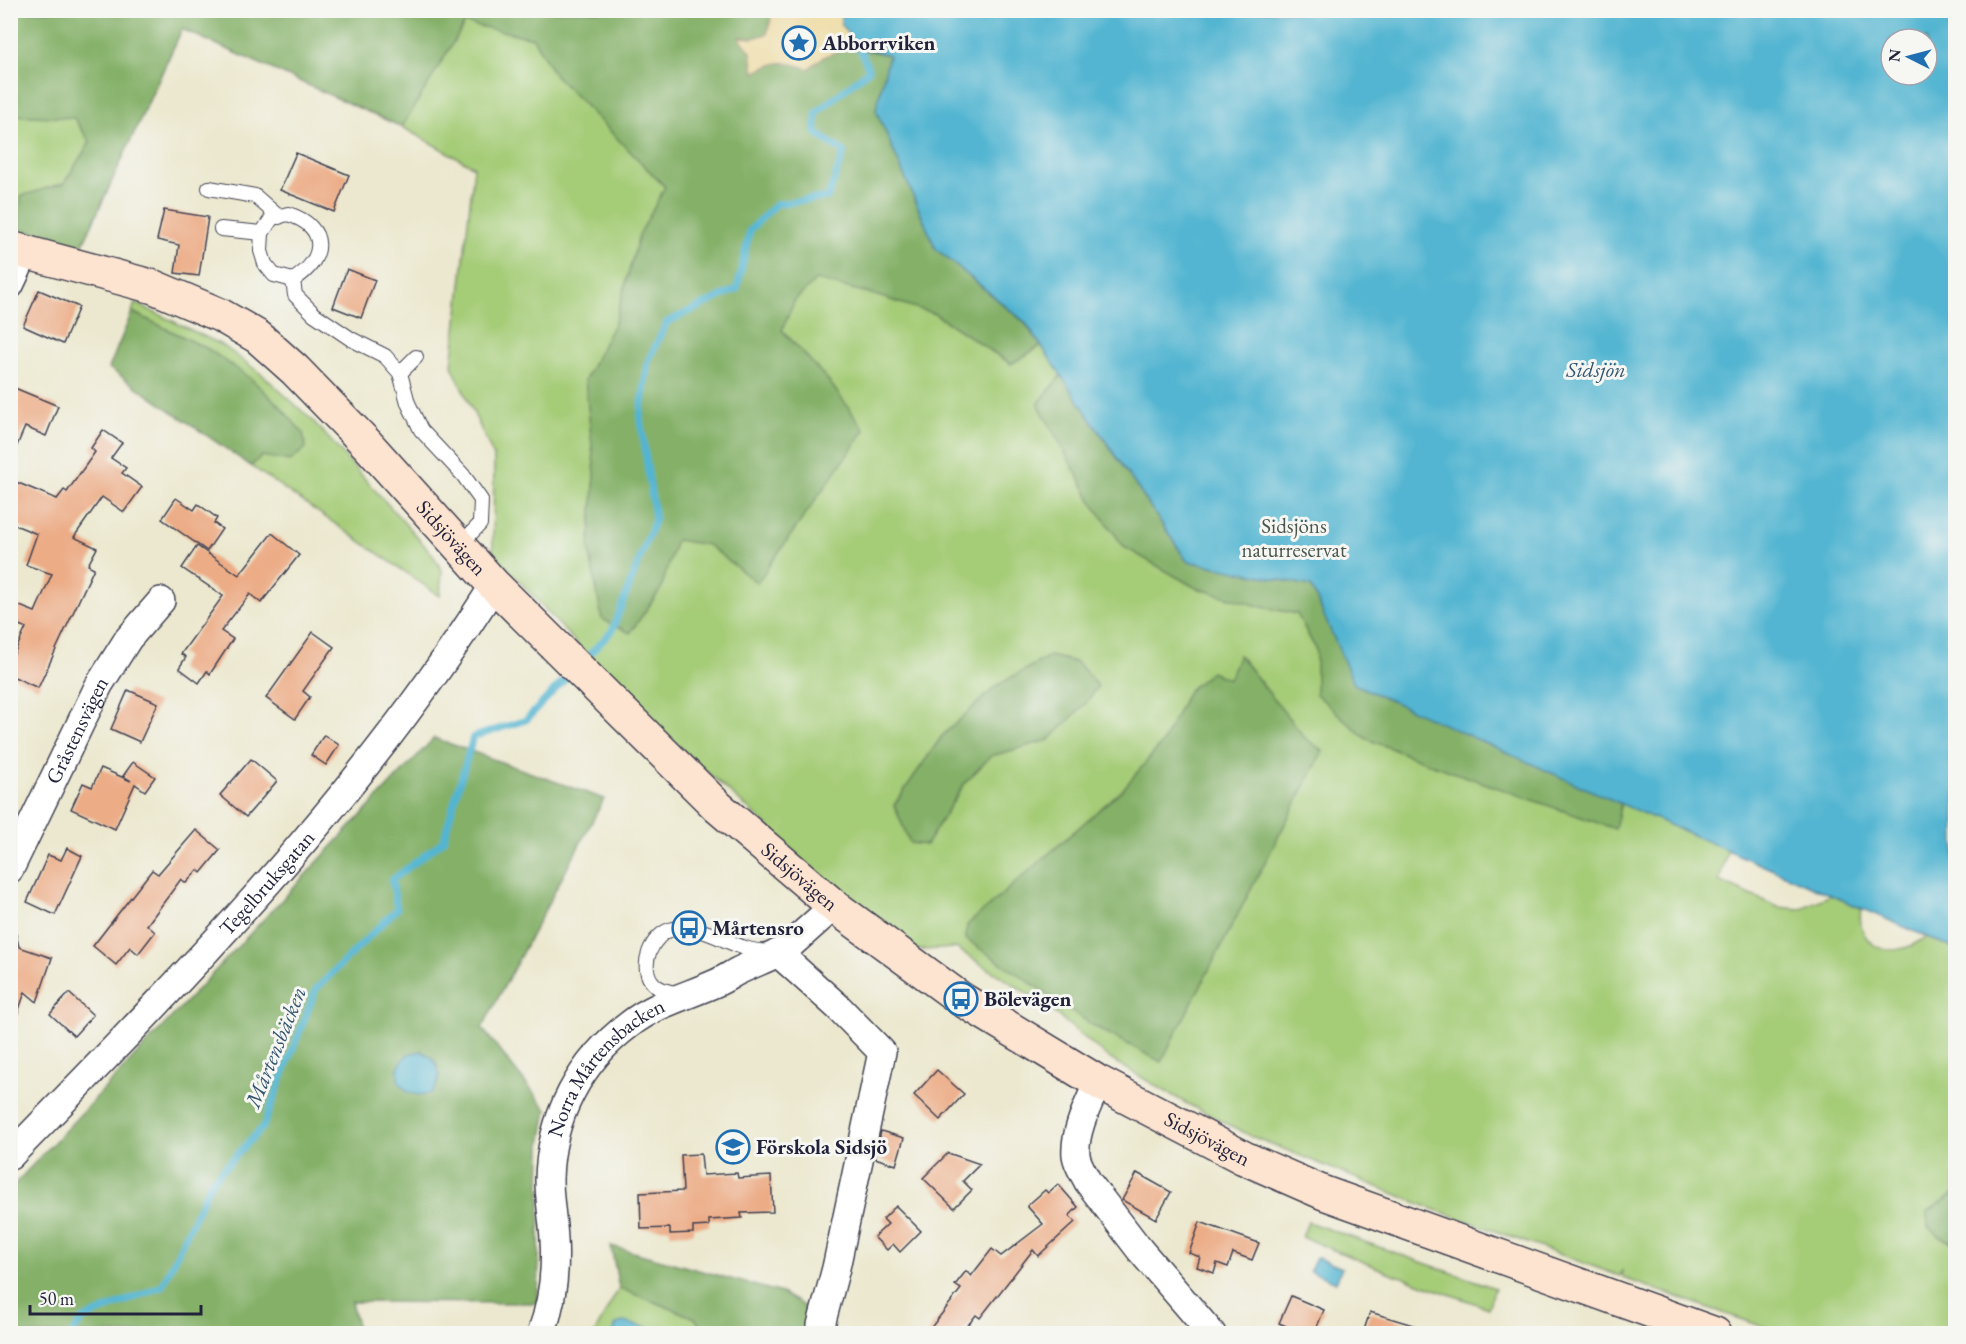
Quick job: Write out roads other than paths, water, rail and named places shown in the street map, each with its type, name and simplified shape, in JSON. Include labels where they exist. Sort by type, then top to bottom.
[{"type":"main road","name":"Sidsjövägen","points":[[18,249],[154,286],[220,315],[258,337],[295,370],[367,444],[494,585],[718,807],[834,906],[961,999],[1098,1082],[1244,1158],[1323,1192],[1714,1333]]},
{"type":"street","points":[[10,285],[18,249]]},
{"type":"street","name":"Tegelbruksgatan","points":[[11,1155],[202,956],[338,802],[410,710],[494,585]]},
{"type":"street","name":"Gråstensvägen","points":[[10,869],[99,685],[128,639],[161,601]]},
{"type":"street","name":"Norra Mårtensbacken","points":[[541,1334],[547,1316],[554,1271],[549,1178],[552,1149],[562,1112],[579,1079],[602,1048],[630,1024],[650,1011],[719,982],[787,948],[834,906]]},
{"type":"street","points":[[778,953],[838,1007],[882,1052],[836,1268],[821,1325]]},
{"type":"street","points":[[1098,1082],[1085,1113],[1076,1157],[1088,1182],[1140,1250],[1212,1334]]},
{"type":"lane","points":[[209,188],[255,196],[279,217]]},
{"type":"lane","points":[[288,214],[303,219],[314,229],[319,243],[315,258],[305,272],[293,280],[274,275],[265,264],[261,251],[262,233],[272,218],[279,217],[288,214]]},
{"type":"lane","points":[[221,229],[262,233]]},
{"type":"lane","points":[[293,280],[295,295],[314,314],[351,339],[385,356],[400,374],[408,403],[421,430],[463,475],[481,500],[480,524],[459,546]]},
{"type":"lane","points":[[400,374],[416,357]]},
{"type":"lane","points":[[688,995],[663,990],[653,984],[648,975],[646,962],[651,948],[659,937],[671,929],[688,928],[707,932],[747,949],[778,953]]},
{"type":"water","name":"Sidsjön","points":[[841,11],[1955,11],[1955,949],[1603,796],[1354,684],[1311,586],[1187,561],[1025,322],[936,249],[876,110],[889,55],[859,47],[841,25]]},
{"type":"water","points":[[421,1051],[436,1064],[439,1075],[432,1093],[418,1095],[406,1091],[398,1080],[398,1067],[408,1054]]},
{"type":"water","points":[[1316,1257],[1342,1268],[1336,1282],[1310,1271]]},
{"type":"water","points":[[623,1322],[652,1329],[658,1333],[613,1333],[616,1324]]},
{"type":"waterway","name":"Mårtensbäcken","points":[[583,661],[612,631],[655,519],[640,418],[648,361],[667,322],[737,289],[750,230],[776,204],[828,197],[844,152],[816,133],[816,113],[869,70],[859,47]]},
{"type":"waterway","name":"Mårtensbäcken","points":[[72,1334],[83,1319],[162,1286],[211,1182],[263,1127],[316,989],[397,909],[392,880],[443,841],[473,737],[526,720],[571,673]]},
{"type":"place","name":"Abborrviken","points":[[799,43]]},
{"type":"place","name":"Mårtensro","points":[[689,928]]},
{"type":"place","name":"Bölevägen","points":[[961,999]]},
{"type":"place","name":"Förskola Sidsjö","points":[[733,1147]]},
{"type":"park label","name":"Sidsjöns naturreservat","points":[[1294,538]]}]
